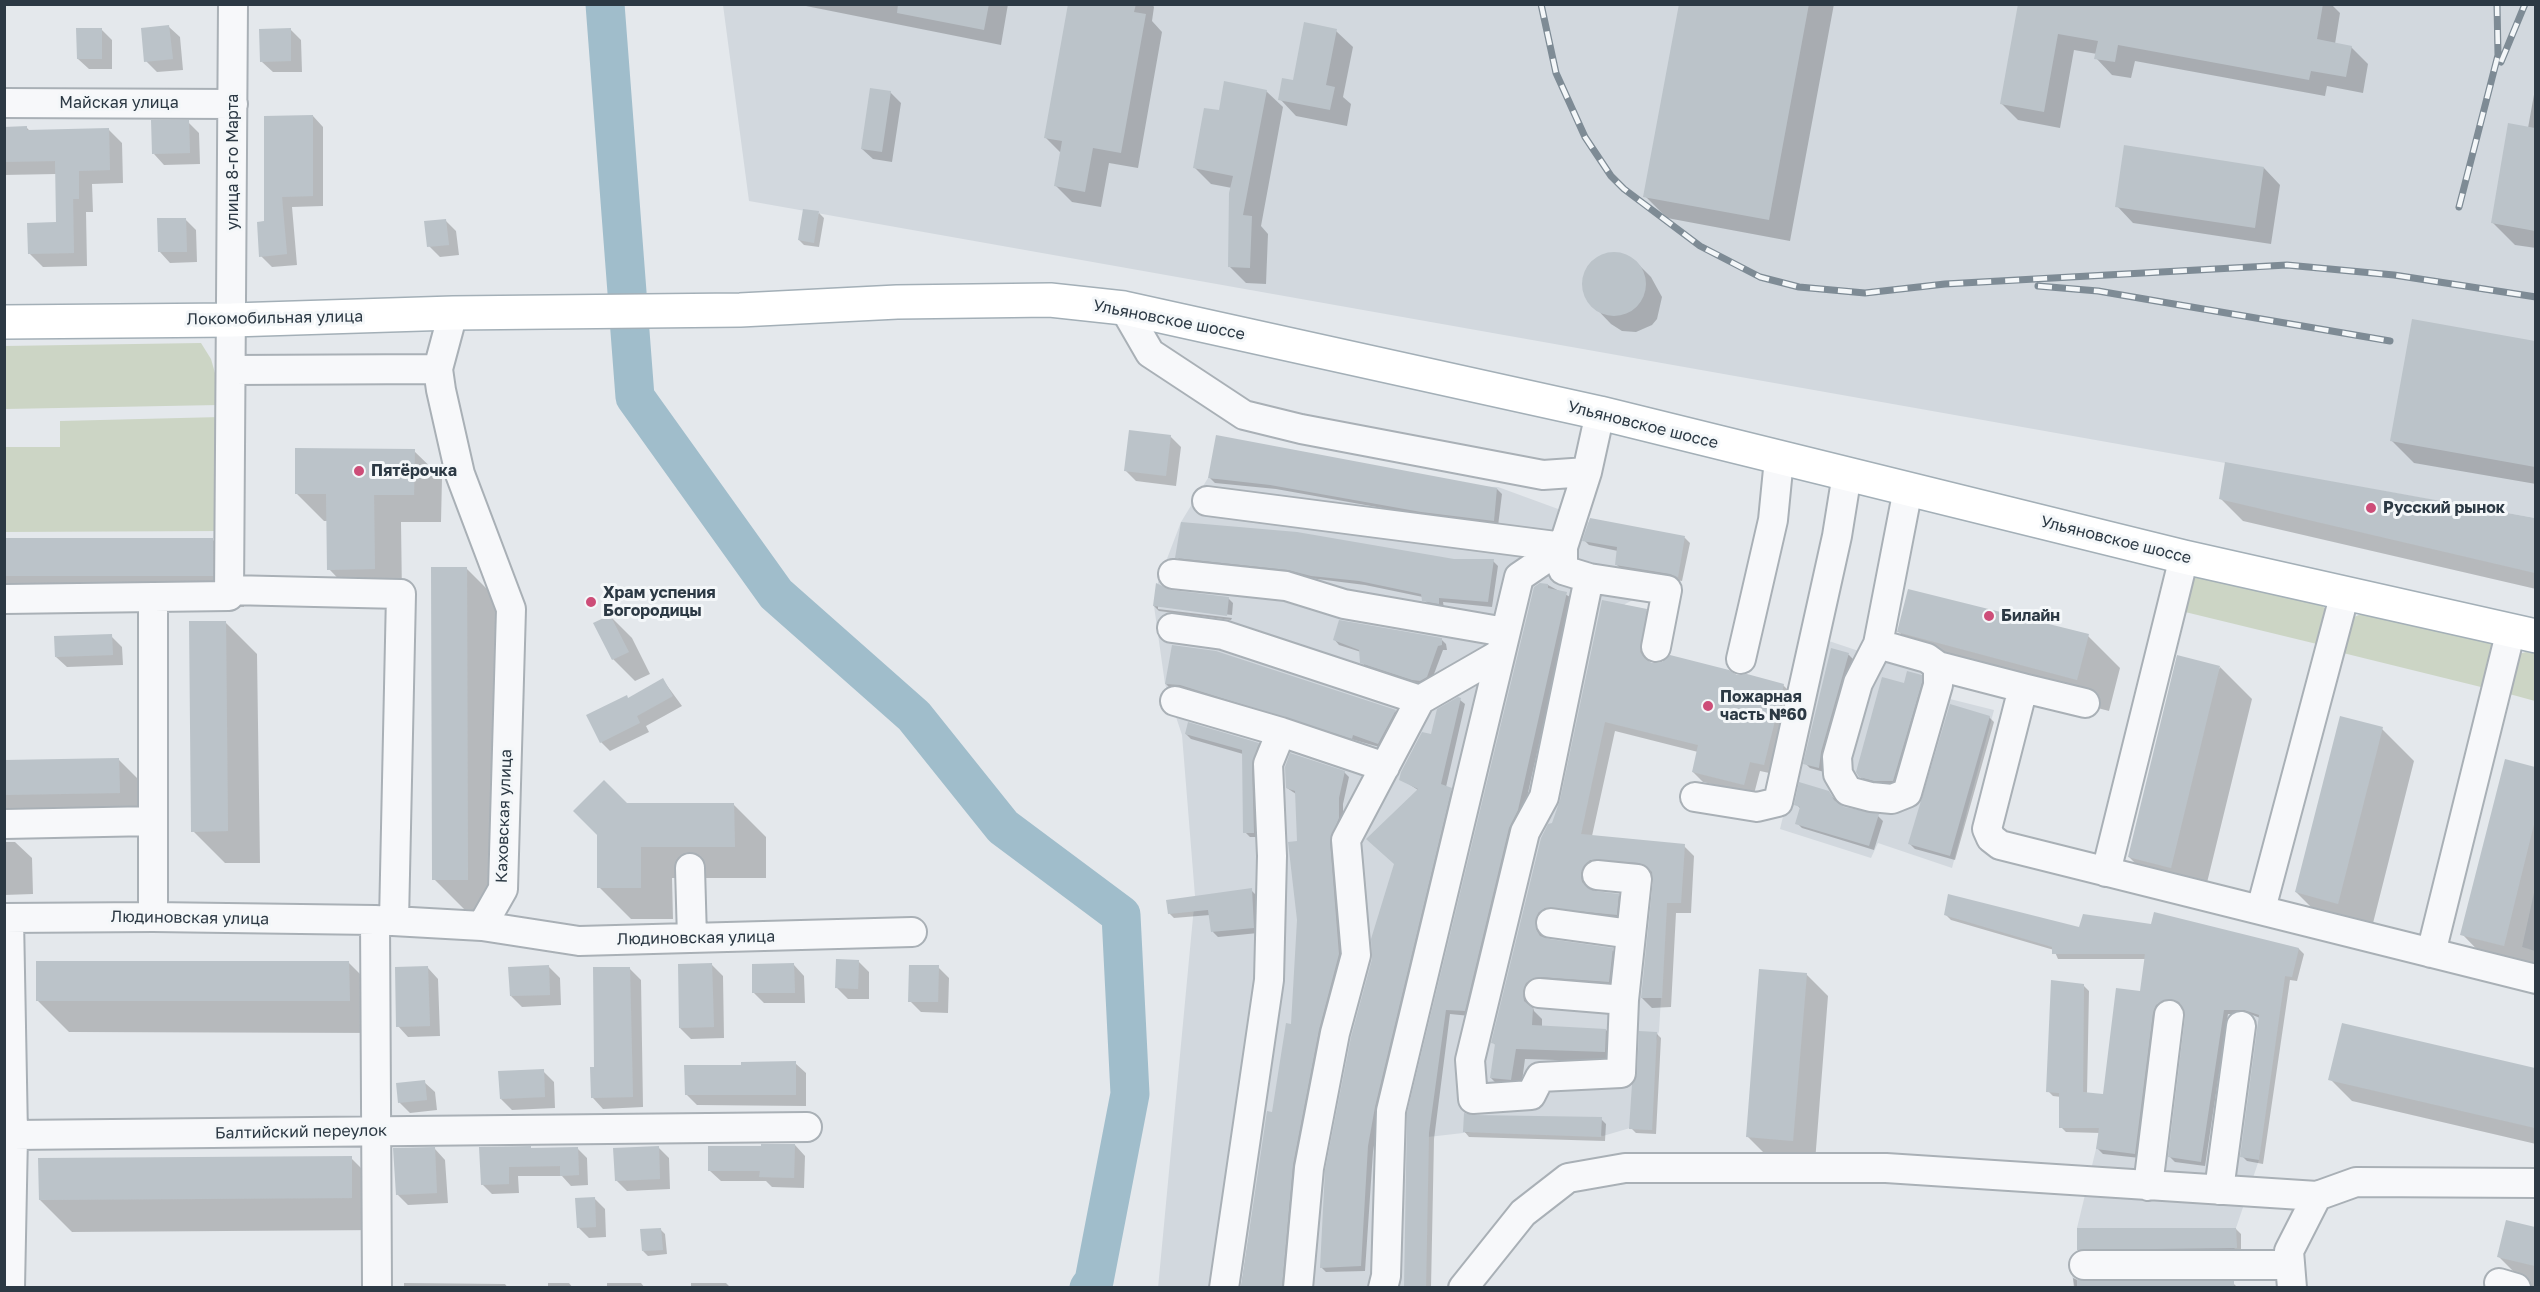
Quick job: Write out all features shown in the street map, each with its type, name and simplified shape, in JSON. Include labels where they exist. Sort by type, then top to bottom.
[{"type":"main road","name":"Ульяновское шоссе","points":[[545,314],[740,310],[897,302],[1050,300],[1124,308],[1600,413],[1779,459],[2184,557],[2523,633]]},
{"type":"main road","name":"Локомобильная улица","points":[[4,322],[232,320],[453,313],[545,314]]},
{"type":"street","name":"улица 8-го Марта","points":[[229,590],[234,4]]},
{"type":"street","name":"Майская улица","points":[[4,103],[232,104]]},
{"type":"street","points":[[1124,308],[1150,353],[1244,416],[1543,475],[1587,472]]},
{"type":"street","name":"Каховская улица","points":[[453,313],[438,369],[460,474],[511,609],[503,889],[482,926]]},
{"type":"street","points":[[232,370],[438,369]]},
{"type":"street","points":[[1600,413],[1587,472],[1563,547],[1563,570],[1589,578],[1667,590],[1656,647]]},
{"type":"street","points":[[1741,659],[1773,520],[1779,459]]},
{"type":"street","points":[[1695,796],[1757,807],[1778,802],[1836,536],[1847,474]]},
{"type":"street","points":[[1908,489],[1878,644],[1858,683],[1837,757],[1838,774],[1848,790],[1871,797],[1892,799],[1907,793],[1938,685],[1938,666]]},
{"type":"street","points":[[1207,501],[1563,547]]},
{"type":"street","points":[[1383,1287],[1386,1276],[1391,1111],[1519,576],[1563,547]]},
{"type":"street","points":[[2106,872],[2184,557]]},
{"type":"street","points":[[1173,574],[1286,586],[1344,604],[1503,643]]},
{"type":"street","points":[[1589,578],[1544,797],[1524,832],[1470,1060],[1473,1099],[1531,1095],[1540,1077],[1621,1073],[1624,1000],[1636,879],[1597,875]]},
{"type":"street","points":[[4,599],[229,596],[229,590],[401,594],[376,1131],[377,1287]]},
{"type":"street","points":[[2261,909],[2345,593]]},
{"type":"street","points":[[153,597],[153,917]]},
{"type":"street","points":[[1172,628],[1223,635],[1420,700]]},
{"type":"street","points":[[2432,953],[2523,633]]},
{"type":"street","points":[[1298,1287],[1309,1168],[1335,1033],[1356,955],[1346,840],[1420,700],[1503,643]]},
{"type":"street","points":[[1878,644],[1927,658],[1938,666],[2085,703]]},
{"type":"street","points":[[2023,688],[1987,829],[1991,838],[2000,845],[2535,979]]},
{"type":"street","points":[[1175,701],[1281,732],[1385,767]]},
{"type":"street","points":[[1224,1287],[1269,980],[1272,856],[1268,764],[1281,732]]},
{"type":"street","points":[[4,824],[153,822]]},
{"type":"street","points":[[690,868],[692,938]]},
{"type":"street","name":"Людиновская улица","points":[[7,918],[153,917],[385,921]]},
{"type":"street","points":[[7,918],[13,1135],[13,1284],[10,1287]]},
{"type":"street","points":[[385,921],[482,926]]},
{"type":"street","points":[[1551,923],[1631,934]]},
{"type":"street","name":"Людиновская улица","points":[[482,926],[579,941],[912,932]]},
{"type":"street","points":[[1539,993],[1624,1000]]},
{"type":"street","points":[[2148,1186],[2169,1015]]},
{"type":"street","points":[[2219,1190],[2241,1026]]},
{"type":"street","name":"Балтийский переулок","points":[[13,1135],[807,1127]]},
{"type":"street","points":[[1463,1287],[1523,1213],[1568,1178],[1625,1168],[1886,1168],[2317,1196],[2356,1182],[2535,1183]]},
{"type":"street","points":[[2085,1265],[2250,1276],[2291,1276],[2289,1251],[2317,1196]]},
{"type":"shaded area","points":[[723,5],[2535,5],[2535,518],[749,201]]},
{"type":"shaded area","points":[[1208,478],[1498,487],[1580,517],[1677,578],[1625,604],[1609,631],[1568,842],[1656,855],[1661,998],[1659,1031],[1630,1128],[1603,1136],[1551,1123],[1428,1137],[1413,1287],[1158,1288],[1195,896],[1182,735],[1165,684],[1154,606],[1157,585],[1181,522]]},
{"type":"shaded area","points":[[1826,640],[1954,683],[1950,699],[1994,710],[1952,868],[1878,843],[1871,858],[1780,829]]},
{"type":"shaded area","points":[[2535,888],[2535,951],[2522,947]]},
{"type":"shaded area","points":[[2148,986],[2272,1005],[2259,1160],[2236,1228],[2229,1238],[2237,1253],[2234,1274],[2228,1287],[2075,1287],[2072,1276],[2077,1253],[2084,1240],[2077,1228],[2096,1149]]},
{"type":"green space","points":[[201,343],[211,359],[217,380],[219,405],[5,409],[4,346]]},
{"type":"green space","points":[[221,417],[223,531],[5,532],[4,447],[60,447],[60,421]]},
{"type":"green space","points":[[2199,575],[2319,603],[2327,610],[2321,645],[2181,611],[2191,577]]},
{"type":"green space","points":[[2361,614],[2379,615],[2488,639],[2494,646],[2485,688],[2339,652],[2352,618]]},
{"type":"green space","points":[[2526,652],[2535,653],[2535,701],[2502,692],[2515,655]]},
{"type":"building","points":[[898,4],[989,4],[984,30],[897,13]]},
{"type":"building","points":[[1068,4],[1136,4],[1134,12],[1146,14],[1121,153],[1093,148],[1085,192],[1054,186],[1062,141],[1044,138]]},
{"type":"building","points":[[1679,4],[1809,4],[1769,220],[1643,197]]},
{"type":"building","points":[[2018,4],[2323,4],[2317,39],[2352,46],[2346,77],[2311,71],[2309,80],[2118,45],[2115,62],[2094,59],[2098,41],[2058,34],[2044,112],[2000,104]]},
{"type":"building","points":[[1304,22],[1337,29],[1326,85],[1335,87],[1330,110],[1278,100],[1282,78],[1293,80]]},
{"type":"building","points":[[169,25],[173,59],[144,62],[141,28]]},
{"type":"building","points":[[76,28],[102,28],[102,59],[77,59]]},
{"type":"building","points":[[291,28],[291,61],[260,62],[259,29]]},
{"type":"building","points":[[1224,81],[1267,90],[1243,215],[1252,216],[1250,268],[1228,267],[1229,193],[1233,176],[1193,168],[1204,108],[1219,110]]},
{"type":"building","points":[[870,88],[891,91],[882,152],[861,149]]},
{"type":"building","points":[[313,115],[313,196],[282,197],[287,254],[259,257],[257,222],[264,221],[264,116]]},
{"type":"building","points":[[151,120],[189,120],[190,153],[152,154]]},
{"type":"building","points":[[2508,123],[2535,128],[2535,231],[2491,223]]},
{"type":"building","points":[[27,126],[27,130],[109,128],[110,170],[79,171],[79,199],[73,199],[74,253],[28,254],[27,223],[56,222],[55,161],[4,162],[4,127]]},
{"type":"building","points":[[2124,145],[2264,167],[2255,228],[2115,207]]},
{"type":"building","points":[[803,209],[819,211],[814,243],[798,240]]},
{"type":"building","points":[[157,218],[186,218],[187,252],[158,252]]},
{"type":"building","points":[[446,219],[449,245],[427,247],[424,221]]},
{"type":"building","points":[[1608,252],[1620,252],[1637,261],[1644,272],[1646,284],[1644,296],[1637,307],[1620,316],[1608,316],[1596,311],[1587,302],[1582,290],[1582,278],[1587,266],[1596,257]]},
{"type":"building","points":[[2412,319],[2535,341],[2535,467],[2390,441]]},
{"type":"building","points":[[1129,430],[1171,435],[1166,476],[1124,471]]},
{"type":"building","points":[[1216,435],[1497,488],[1494,521],[1421,512],[1270,485],[1208,478]]},
{"type":"building","points":[[295,448],[415,449],[414,495],[374,495],[375,569],[327,570],[326,494],[295,494]]},
{"type":"building","name":"Русский рынок","points":[[2225,462],[2535,518],[2535,573],[2219,499]]},
{"type":"building","points":[[1590,518],[1685,536],[1678,577],[1615,565],[1617,547],[1582,541]]},
{"type":"building","points":[[1181,522],[1297,532],[1454,559],[1494,559],[1488,602],[1439,598],[1439,604],[1422,601],[1421,594],[1359,581],[1311,576],[1288,570],[1175,558]]},
{"type":"building","points":[[4,538],[213,538],[213,576],[4,576]]},
{"type":"building","points":[[431,567],[467,567],[468,880],[432,880]]},
{"type":"building","points":[[1156,583],[1171,590],[1229,597],[1227,616],[1153,606]]},
{"type":"building","points":[[1540,583],[1548,584],[1548,588],[1567,592],[1518,810],[1509,828],[1465,1011],[1446,1010],[1429,1133],[1426,1287],[1404,1287],[1407,1113],[1534,587]]},
{"type":"building","points":[[1908,589],[2089,634],[2077,680],[1897,632]]},
{"type":"building","points":[[1602,600],[1647,609],[1640,652],[1652,663],[1662,662],[1670,655],[1729,670],[1737,675],[1747,674],[1784,684],[1764,765],[1750,762],[1744,785],[1692,772],[1698,745],[1605,722],[1581,834],[1685,844],[1681,903],[1667,903],[1662,998],[1641,998],[1652,872],[1639,863],[1590,860],[1581,873],[1582,882],[1595,891],[1619,894],[1617,915],[1545,908],[1538,913],[1536,929],[1540,936],[1549,939],[1613,948],[1609,982],[1540,977],[1526,983],[1523,992],[1524,1001],[1533,1008],[1532,1025],[1606,1029],[1605,1052],[1516,1049],[1511,1080],[1490,1078],[1495,1044],[1491,1043],[1541,838],[1548,824],[1552,823],[1560,800]]},
{"type":"building","points":[[610,615],[629,652],[612,660],[593,623]]},
{"type":"building","points":[[1339,620],[1442,638],[1442,645],[1438,646],[1427,677],[1420,681],[1412,680],[1360,663],[1359,650],[1333,640]]},
{"type":"building","points":[[189,621],[226,621],[228,831],[191,832]]},
{"type":"building","points":[[112,634],[113,655],[55,657],[54,636]]},
{"type":"building","points":[[1172,645],[1216,651],[1396,710],[1378,744],[1353,735],[1352,739],[1180,685],[1165,684]]},
{"type":"building","points":[[1831,648],[1849,653],[1821,752],[1819,768],[1803,764]]},
{"type":"building","points":[[2177,655],[2220,666],[2171,868],[2128,857]]},
{"type":"building","points":[[1907,671],[1922,675],[1922,683],[1893,781],[1874,781],[1859,777],[1856,772],[1882,677],[1904,683]]},
{"type":"building","points":[[663,678],[673,696],[637,716],[640,723],[600,743],[586,715],[627,695],[628,698]]},
{"type":"building","points":[[1458,697],[1461,698],[1441,784],[1452,788],[1375,1107],[1368,1146],[1361,1266],[1320,1268],[1325,1170],[1351,1037],[1372,959],[1371,939],[1394,864],[1366,839],[1418,789],[1399,780],[1401,772],[1422,732],[1431,734],[1437,709]]},
{"type":"building","points":[[1950,704],[1990,716],[1950,856],[1908,844]]},
{"type":"building","points":[[2340,716],[2383,727],[2338,904],[2295,892]]},
{"type":"building","points":[[1188,722],[1259,743],[1252,765],[1254,833],[1243,833],[1242,750],[1185,734]]},
{"type":"building","points":[[1290,753],[1345,771],[1339,798],[1339,818],[1330,841],[1339,954],[1319,1030],[1293,1165],[1282,1287],[1241,1287],[1267,1111],[1272,1112],[1286,1023],[1291,1024],[1297,920],[1288,842],[1297,841],[1295,791],[1286,788],[1285,767]]},
{"type":"building","points":[[119,758],[120,793],[4,795],[4,760]]},
{"type":"building","points":[[2505,759],[2535,767],[2535,820],[2504,946],[2460,935]]},
{"type":"building","points":[[604,780],[627,803],[734,803],[735,847],[641,847],[641,888],[597,888],[597,835],[573,811]]},
{"type":"building","points":[[1799,782],[1829,791],[1834,800],[1844,807],[1879,814],[1869,846],[1795,824],[1800,807],[1794,805]]},
{"type":"building","points":[[1252,888],[1254,928],[1211,932],[1208,910],[1168,914],[1166,900]]},
{"type":"building","points":[[1948,894],[2079,927],[2083,914],[2151,924],[2154,912],[2299,948],[2292,977],[2285,976],[2259,1160],[2240,1157],[2259,1015],[2244,1010],[2224,1010],[2201,1162],[2168,1157],[2185,1017],[2179,1002],[2170,999],[2156,1005],[2153,1013],[2135,1154],[2096,1149],[2099,1128],[2059,1128],[2059,1093],[2046,1092],[2051,980],[2084,984],[2083,1092],[2103,1094],[2116,988],[2140,991],[2145,954],[2052,954],[2052,947],[1944,915]]},
{"type":"building","points":[[836,959],[859,960],[858,989],[835,988]]},
{"type":"building","points":[[36,961],[349,961],[350,1001],[36,1001]]},
{"type":"building","points":[[712,963],[714,1027],[679,1028],[678,964]]},
{"type":"building","points":[[794,963],[795,993],[752,993],[752,964]]},
{"type":"building","points":[[549,965],[550,995],[510,996],[508,967]]},
{"type":"building","points":[[909,965],[939,965],[938,1002],[908,1002]]},
{"type":"building","points":[[428,966],[430,1026],[396,1027],[395,967]]},
{"type":"building","points":[[593,967],[630,967],[633,1097],[591,1098],[590,1067],[594,1067]]},
{"type":"building","points":[[1759,969],[1807,973],[1793,1141],[1746,1137]]},
{"type":"building","points":[[2342,1023],[2535,1068],[2535,1128],[2328,1080]]},
{"type":"building","points":[[1639,1031],[1657,1032],[1652,1130],[1629,1129],[1632,1084],[1637,1074]]},
{"type":"building","points":[[796,1061],[796,1095],[685,1095],[684,1065],[741,1065],[741,1062]]},
{"type":"building","points":[[544,1069],[545,1097],[500,1099],[498,1071]]},
{"type":"building","points":[[425,1080],[427,1100],[398,1103],[396,1083]]},
{"type":"building","points":[[1464,1113],[1602,1117],[1601,1137],[1463,1132]]},
{"type":"building","points":[[761,1144],[795,1144],[794,1178],[759,1177],[760,1171],[708,1171],[708,1146],[761,1146]]},
{"type":"building","points":[[531,1146],[531,1148],[578,1147],[579,1175],[560,1176],[560,1166],[509,1167],[509,1184],[481,1185],[479,1147]]},
{"type":"building","points":[[659,1146],[660,1179],[615,1181],[613,1148]]},
{"type":"building","points":[[435,1147],[437,1193],[396,1195],[393,1148]]},
{"type":"building","points":[[352,1156],[352,1198],[39,1200],[38,1158]]},
{"type":"building","points":[[595,1197],[596,1227],[577,1228],[575,1198]]},
{"type":"building","points":[[2506,1220],[2535,1227],[2535,1266],[2497,1257]]},
{"type":"building","points":[[661,1228],[663,1250],[642,1251],[640,1229]]},
{"type":"building","points":[[2077,1228],[2236,1228],[2237,1248],[2077,1250]]},
{"type":"building","points":[[2077,1280],[2234,1281],[2234,1287],[2077,1287]]},
{"type":"waterway","points":[[605,4],[635,397],[776,594],[914,716],[1003,827],[1121,915],[1130,1094],[1094,1281],[1089,1288]]},
{"type":"railway","points":[[1541,4],[1556,73],[1585,137],[1611,176],[1624,189],[1700,246],[1760,277],[1799,287],[1865,293],[1945,284],[2287,265],[2394,275],[2536,297]]},
{"type":"railway","points":[[2459,207],[2498,55],[2497,4]]},
{"type":"railway","points":[[2501,62],[2525,4]]},
{"type":"railway","points":[[2038,286],[2098,291],[2390,341]]},
{"type":"place","name":"Пятёрочка","points":[[359,471]]},
{"type":"place","name":"Русский рынок","points":[[2371,508]]},
{"type":"place","name":"Храм успения Богородицы","points":[[591,602]]},
{"type":"place","name":"Билайн","points":[[1989,616]]},
{"type":"place","name":"Пожарная часть №60","points":[[1708,706]]}]
